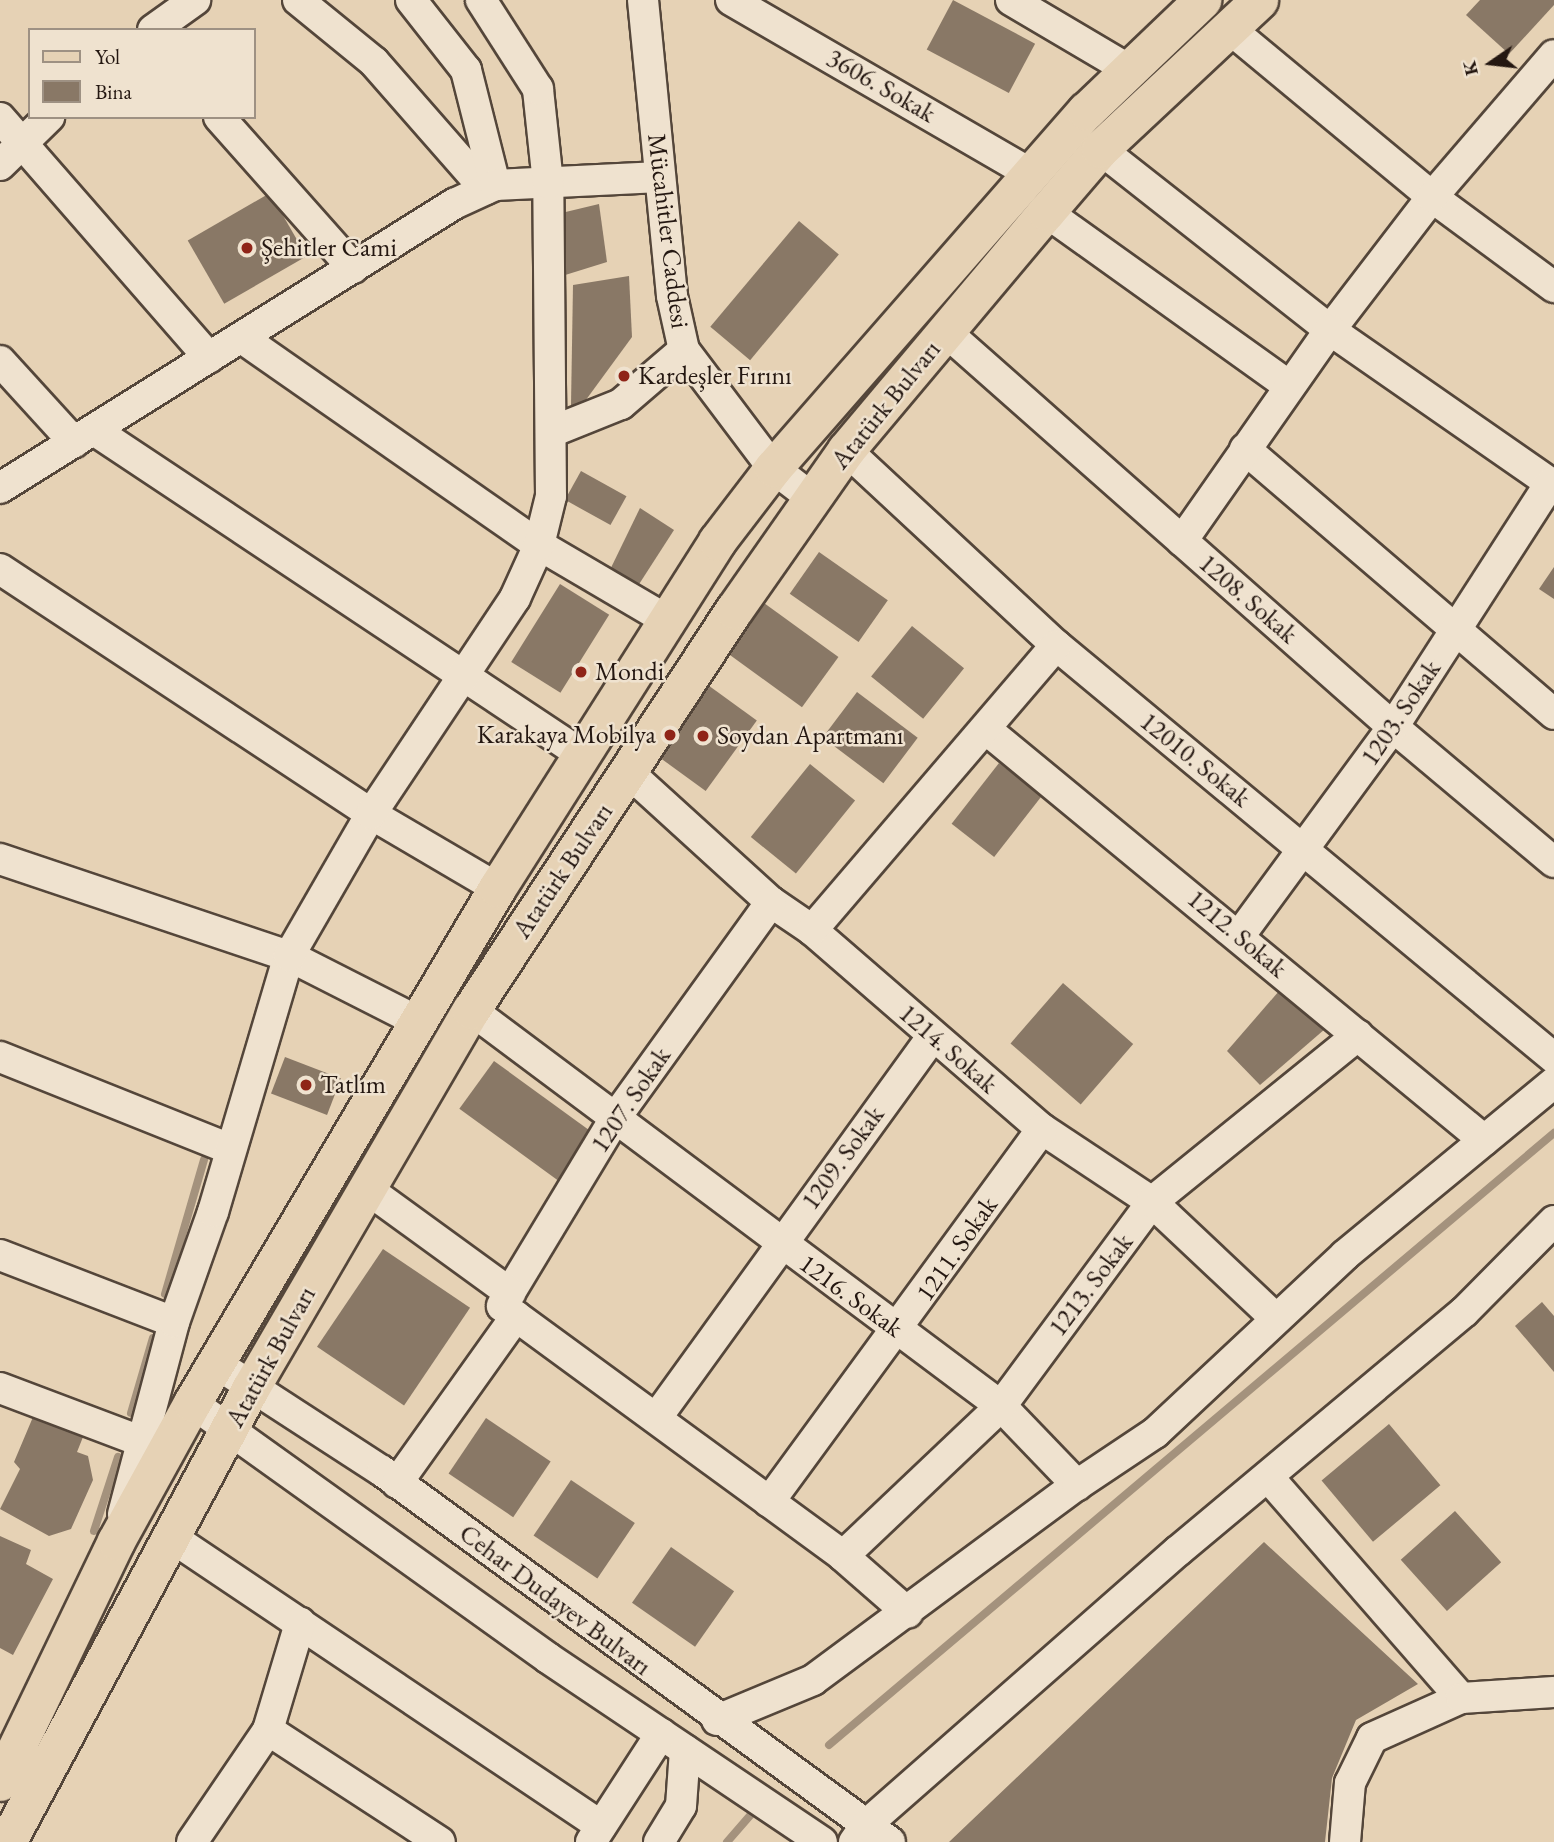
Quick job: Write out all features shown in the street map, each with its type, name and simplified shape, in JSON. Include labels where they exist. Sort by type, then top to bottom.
[{"type":"main road","name":"Atatürk Bulvarı","points":[[0,1782],[116,1541],[192,1403],[497,888],[581,754],[670,622],[717,541],[773,468],[1030,173],[1126,68],[1202,0]]},
{"type":"main road","name":"Atatürk Bulvarı","points":[[7,1842],[250,1389],[471,1010],[813,498],[846,450],[1101,149],[1259,0]]},
{"type":"street","points":[[156,28],[195,0]]},
{"type":"street","points":[[298,0],[374,62],[490,187]]},
{"type":"street","points":[[411,0],[466,70],[490,187]]},
{"type":"street","points":[[116,1541],[140,1441],[174,1322],[289,956],[371,814],[515,598],[539,545],[551,496],[548,183],[538,89],[481,0]]},
{"type":"street","name":"Mücahitler Caddesi","points":[[643,0],[671,296],[684,350],[773,468],[813,498]]},
{"type":"street","name":"3606. Sokak","points":[[731,0],[1030,173]]},
{"type":"street","points":[[1011,0],[1126,68]]},
{"type":"street","points":[[1230,29],[1433,197],[1554,287]]},
{"type":"street","points":[[1182,541],[1330,330],[1433,197],[1554,55]]},
{"type":"street","points":[[0,118],[209,358]]},
{"type":"street","points":[[0,165],[48,119]]},
{"type":"street","points":[[221,119],[353,268]]},
{"type":"street","points":[[1101,149],[1330,330],[1552,482]]},
{"type":"street","points":[[0,488],[454,204],[490,187],[660,177]]},
{"type":"street","points":[[1046,212],[1289,386]]},
{"type":"street","name":"1208. Sokak","points":[[946,332],[1394,727],[1554,862]]},
{"type":"street","points":[[242,338],[539,545],[670,622]]},
{"type":"street","points":[[551,432],[621,404],[684,350]]},
{"type":"street","points":[[0,361],[84,436],[581,754]]},
{"type":"street","points":[[1245,449],[1554,714]]},
{"type":"street","name":"12010. Sokak","points":[[846,450],[1056,645],[1554,1058]]},
{"type":"street","name":"1203. Sokak","points":[[1240,935],[1394,727],[1552,482]]},
{"type":"street","points":[[0,569],[371,814],[497,888]]},
{"type":"street","points":[[812,930],[988,731],[1056,645]]},
{"type":"street","name":"1212. Sokak","points":[[988,731],[1240,935],[1484,1140]]},
{"type":"street","name":"1214. Sokak","points":[[628,772],[771,902],[812,930],[932,1037],[1042,1129],[1152,1202],[1275,1318]]},
{"type":"street","points":[[0,859],[289,956],[419,1023]]},
{"type":"street","name":"1207. Sokak","points":[[397,1482],[509,1305],[614,1120],[771,902]]},
{"type":"street","name":"1216. Sokak","points":[[471,1010],[614,1120],[1000,1406],[1077,1485]]},
{"type":"street","name":"1213. Sokak","points":[[843,1556],[1000,1406],[1152,1202],[1358,1035]]},
{"type":"street","name":"1209. Sokak","points":[[657,1417],[780,1243],[932,1037]]},
{"type":"street","points":[[0,1058],[230,1149]]},
{"type":"street","points":[[717,1720],[813,1680],[908,1613],[1077,1485],[1155,1433],[1275,1318],[1554,1083]]},
{"type":"street","name":"1211. Sokak","points":[[769,1502],[899,1331],[1042,1129]]},
{"type":"street","points":[[367,1189],[509,1305],[843,1556],[908,1613]]},
{"type":"street","points":[[860,1834],[1178,1551],[1269,1478],[1464,1312],[1552,1226]]},
{"type":"street","points":[[0,1255],[174,1322]]},
{"type":"street","name":"Cehar Dudayev Bulvarı","points":[[217,1364],[250,1389],[397,1482],[717,1720],[860,1834],[890,1842]]},
{"type":"street","points":[[0,1388],[140,1441]]},
{"type":"street","name":"Cehar Dudayev Bulvarı","points":[[192,1403],[229,1432],[673,1742],[822,1842]]},
{"type":"street","points":[[1269,1478],[1461,1699]]},
{"type":"street","points":[[171,1537],[300,1623],[596,1836],[673,1742]]},
{"type":"street","points":[[192,1842],[268,1730],[300,1623]]},
{"type":"street","points":[[1345,1842],[1350,1783],[1372,1738],[1461,1699],[1554,1692]]},
{"type":"street","points":[[268,1730],[440,1842]]},
{"type":"street","points":[[659,1842],[681,1806],[673,1742]]},
{"type":"building","points":[[953,0],[1035,44],[1009,93],[927,49]]},
{"type":"building","points":[[1480,0],[1554,0],[1554,5],[1509,54],[1466,15]]},
{"type":"building","name":"Şehitler Cami","points":[[270,193],[306,256],[224,304],[188,240]]},
{"type":"building","points":[[599,204],[607,262],[562,276],[553,215]]},
{"type":"building","points":[[799,221],[839,254],[750,360],[710,327]]},
{"type":"building","points":[[629,276],[632,337],[580,408],[571,405],[573,285]]},
{"type":"building","points":[[581,471],[626,496],[610,525],[565,500]]},
{"type":"building","points":[[640,508],[674,530],[634,592],[607,576]]},
{"type":"building","points":[[819,552],[888,600],[859,642],[790,594]]},
{"type":"building","points":[[1554,567],[1554,599],[1539,589]]},
{"type":"building","points":[[560,584],[609,615],[560,693],[511,662]]},
{"type":"building","points":[[764,603],[838,657],[802,707],[728,653]]},
{"type":"building","points":[[912,626],[964,668],[923,719],[871,677]]},
{"type":"building","name":"Soydan Apartmanı","points":[[701,680],[757,721],[706,791],[650,750]]},
{"type":"building","points":[[857,692],[918,738],[883,783],[823,738]]},
{"type":"building","points":[[999,763],[1042,796],[994,857],[952,824]]},
{"type":"building","name":"Soydan Apartmanı","points":[[810,764],[855,801],[796,874],[751,837]]},
{"type":"building","points":[[1063,983],[1133,1044],[1081,1104],[1011,1043]]},
{"type":"building","points":[[1279,991],[1325,1029],[1260,1085],[1227,1051]]},
{"type":"building","name":"Tatlım","points":[[285,1057],[341,1079],[327,1115],[271,1093]]},
{"type":"building","points":[[494,1061],[595,1134],[560,1182],[459,1109]]},
{"type":"building","points":[[383,1249],[470,1308],[404,1406],[317,1347]]},
{"type":"building","points":[[1542,1302],[1554,1316],[1554,1372],[1515,1326]]},
{"type":"building","points":[[33,1417],[83,1437],[77,1452],[88,1456],[93,1480],[71,1529],[49,1536],[0,1509],[20,1469],[14,1462]]},
{"type":"building","points":[[486,1418],[551,1462],[513,1517],[449,1474]]},
{"type":"building","points":[[1389,1424],[1440,1485],[1373,1542],[1322,1481]]},
{"type":"building","points":[[571,1480],[635,1523],[597,1579],[534,1536]]},
{"type":"building","points":[[1455,1511],[1501,1562],[1447,1611],[1401,1560]]},
{"type":"building","points":[[0,1536],[31,1550],[26,1564],[53,1579],[13,1655],[0,1648]]},
{"type":"building","points":[[1264,1542],[1418,1684],[1356,1720],[1332,1778],[1325,1842],[949,1842]]},
{"type":"building","points":[[671,1547],[734,1591],[695,1647],[632,1603]]},
{"type":"waterway","points":[[829,1745],[1554,1133]]},
{"type":"waterway","points":[[165,1294],[204,1160]]},
{"type":"waterway","points":[[131,1413],[153,1338]]},
{"type":"waterway","points":[[94,1531],[118,1457]]},
{"type":"waterway","points":[[727,1842],[751,1814]]},
{"type":"place","name":"Şehitler Cami","points":[[247,248]]},
{"type":"place","name":"Kardeşler Fırını","points":[[624,376]]},
{"type":"place","name":"Mondi","points":[[581,672]]},
{"type":"place","name":"Karakaya Mobilya","points":[[670,735]]},
{"type":"place","name":"Soydan Apartmanı","points":[[703,736]]},
{"type":"place","name":"Tatlım","points":[[306,1085]]}]
